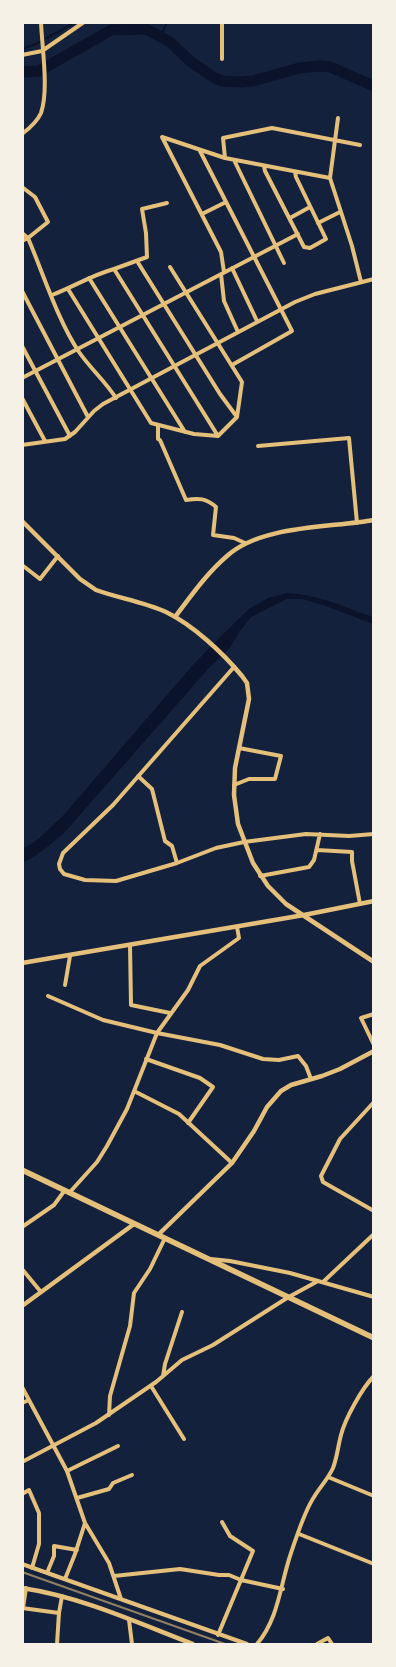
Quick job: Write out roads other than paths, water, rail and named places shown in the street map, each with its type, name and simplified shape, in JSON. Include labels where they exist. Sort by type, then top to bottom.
[{"type":"main road","points":[[22,1170],[374,1338]]},
{"type":"street","points":[[22,134],[35,123],[41,113],[44,86],[40,22]]},
{"type":"street","points":[[22,55],[42,52],[84,22]]},
{"type":"street","points":[[222,22],[222,59]]},
{"type":"street","points":[[338,118],[330,178],[352,246],[361,282]]},
{"type":"street","points":[[225,158],[223,138],[272,128],[360,146]]},
{"type":"street","points":[[238,332],[224,301],[221,252],[162,137],[225,158],[330,178]]},
{"type":"street","points":[[200,150],[292,331],[232,365]]},
{"type":"street","points":[[234,160],[284,263]]},
{"type":"street","points":[[264,166],[304,247],[310,248],[326,239],[295,172]]},
{"type":"street","points":[[22,187],[35,197],[48,222],[22,242]]},
{"type":"street","points":[[202,214],[226,202]]},
{"type":"street","points":[[52,295],[89,278],[147,257],[142,209],[167,203]]},
{"type":"street","points":[[290,218],[310,207]]},
{"type":"street","points":[[318,223],[340,212]]},
{"type":"street","points":[[22,233],[28,238],[52,295],[78,349],[116,398]]},
{"type":"street","points":[[22,378],[298,234]]},
{"type":"street","points":[[137,261],[237,418]]},
{"type":"street","points":[[170,267],[242,382],[237,418],[218,436]]},
{"type":"street","points":[[232,268],[257,321]]},
{"type":"street","points":[[114,269],[218,436]]},
{"type":"street","points":[[89,278],[185,432]]},
{"type":"street","points":[[22,445],[59,440],[70,436],[97,408],[280,309],[315,294],[374,279]]},
{"type":"street","points":[[68,289],[151,423],[185,432],[218,436]]},
{"type":"street","points":[[22,292],[88,417]]},
{"type":"street","points":[[22,346],[70,436]]},
{"type":"street","points":[[22,398],[45,441]]},
{"type":"street","points":[[158,426],[158,439],[186,500],[202,498],[213,504],[216,507],[213,535],[234,538],[245,543]]},
{"type":"street","points":[[258,446],[349,438],[356,523]]},
{"type":"street","points":[[174,617],[226,556],[245,543],[276,533],[374,520]]},
{"type":"street","points":[[22,521],[80,578],[96,590],[164,611],[202,638],[242,676],[249,691],[249,699],[234,785],[235,811],[244,842],[260,876],[286,904],[374,962]]},
{"type":"street","points":[[22,565],[40,579],[58,556]]},
{"type":"street","points":[[234,667],[96,823],[63,854],[59,864],[60,870],[70,877],[110,882],[178,863],[216,848],[244,842],[306,834],[348,836],[374,834]]},
{"type":"street","points":[[234,785],[249,780],[275,779],[281,756],[239,748]]},
{"type":"street","points":[[138,776],[152,789],[165,841],[172,846],[178,863]]},
{"type":"street","points":[[260,876],[309,867],[314,860],[320,834]]},
{"type":"street","points":[[317,850],[352,852],[352,862],[360,904]]},
{"type":"street","points":[[22,963],[237,927],[374,901]]},
{"type":"street","points":[[22,1227],[54,1205],[102,1154],[127,1109],[157,1032],[188,990],[200,966],[239,938],[237,927]]},
{"type":"street","points":[[130,945],[131,1005],[170,1012]]},
{"type":"street","points":[[65,985],[70,956]]},
{"type":"street","points":[[48,996],[103,1020],[220,1044],[270,1060],[298,1056],[306,1066],[311,1079]]},
{"type":"street","points":[[374,1014],[361,1018],[374,1046]]},
{"type":"street","points":[[158,1235],[232,1163],[244,1147],[267,1107],[281,1091],[290,1085],[340,1069],[374,1051]]},
{"type":"street","points":[[146,1059],[200,1078],[213,1086],[188,1123]]},
{"type":"street","points":[[134,1091],[173,1111],[232,1163]]},
{"type":"street","points":[[374,1102],[340,1140],[321,1176],[323,1182],[371,1209],[374,1202]]},
{"type":"street","points":[[22,1306],[134,1224]]},
{"type":"street","points":[[22,1462],[109,1415],[150,1386],[182,1360],[220,1341],[287,1298],[321,1282],[374,1234]]},
{"type":"street","points":[[109,1415],[110,1396],[130,1326],[134,1293],[150,1269],[165,1238]]},
{"type":"street","points":[[206,1259],[230,1261],[290,1273],[374,1297]]},
{"type":"street","points":[[22,1269],[41,1292]]},
{"type":"street","points":[[163,1376],[182,1312]]},
{"type":"street","points":[[257,1644],[265,1635],[272,1621],[298,1534],[313,1499],[334,1465],[345,1424],[363,1389],[374,1376]]},
{"type":"street","points":[[22,1386],[67,1471],[84,1523],[109,1563],[121,1599]]},
{"type":"street","points":[[150,1386],[184,1439]]},
{"type":"street","points":[[22,1403],[29,1400]]},
{"type":"street","points":[[67,1471],[118,1446]]},
{"type":"street","points":[[77,1498],[109,1489],[113,1483],[132,1476]]},
{"type":"street","points":[[328,1477],[374,1496]]},
{"type":"street","points":[[22,1494],[29,1490],[39,1513],[40,1544],[32,1568]]},
{"type":"street","points":[[218,1635],[253,1551],[230,1536],[222,1522]]},
{"type":"street","points":[[64,1580],[77,1550],[84,1523]]},
{"type":"street","points":[[298,1534],[374,1564]]},
{"type":"street","points":[[47,1573],[54,1556],[54,1546],[77,1550]]},
{"type":"street","points":[[22,1564],[247,1644]]},
{"type":"street","points":[[114,1576],[180,1570],[229,1575],[240,1580],[282,1589]]},
{"type":"street","points":[[59,1613],[23,1608],[24,1588],[62,1596],[193,1644]]},
{"type":"street","points":[[57,1644],[62,1596]]},
{"type":"street","points":[[129,1620],[132,1644]]},
{"type":"street","points":[[317,1644],[328,1638],[332,1644]]},
{"type":"water","points":[[287,593],[320,598],[341,605],[373,617],[373,624],[302,599],[287,599],[251,617],[229,649],[208,669],[65,832],[39,853],[23,862],[23,848],[38,839],[61,818],[192,666],[218,639],[249,609],[268,598]]},
{"type":"waterway","points":[[22,49],[36,44],[76,22]]},
{"type":"waterway","points":[[161,36],[167,22]]},
{"type":"waterway","points":[[22,72],[39,71],[111,30],[146,29],[170,42],[190,61],[222,81],[253,81],[299,68],[320,66],[330,67],[374,86]]},
{"type":"railway","points":[[22,1572],[225,1644]]}]
